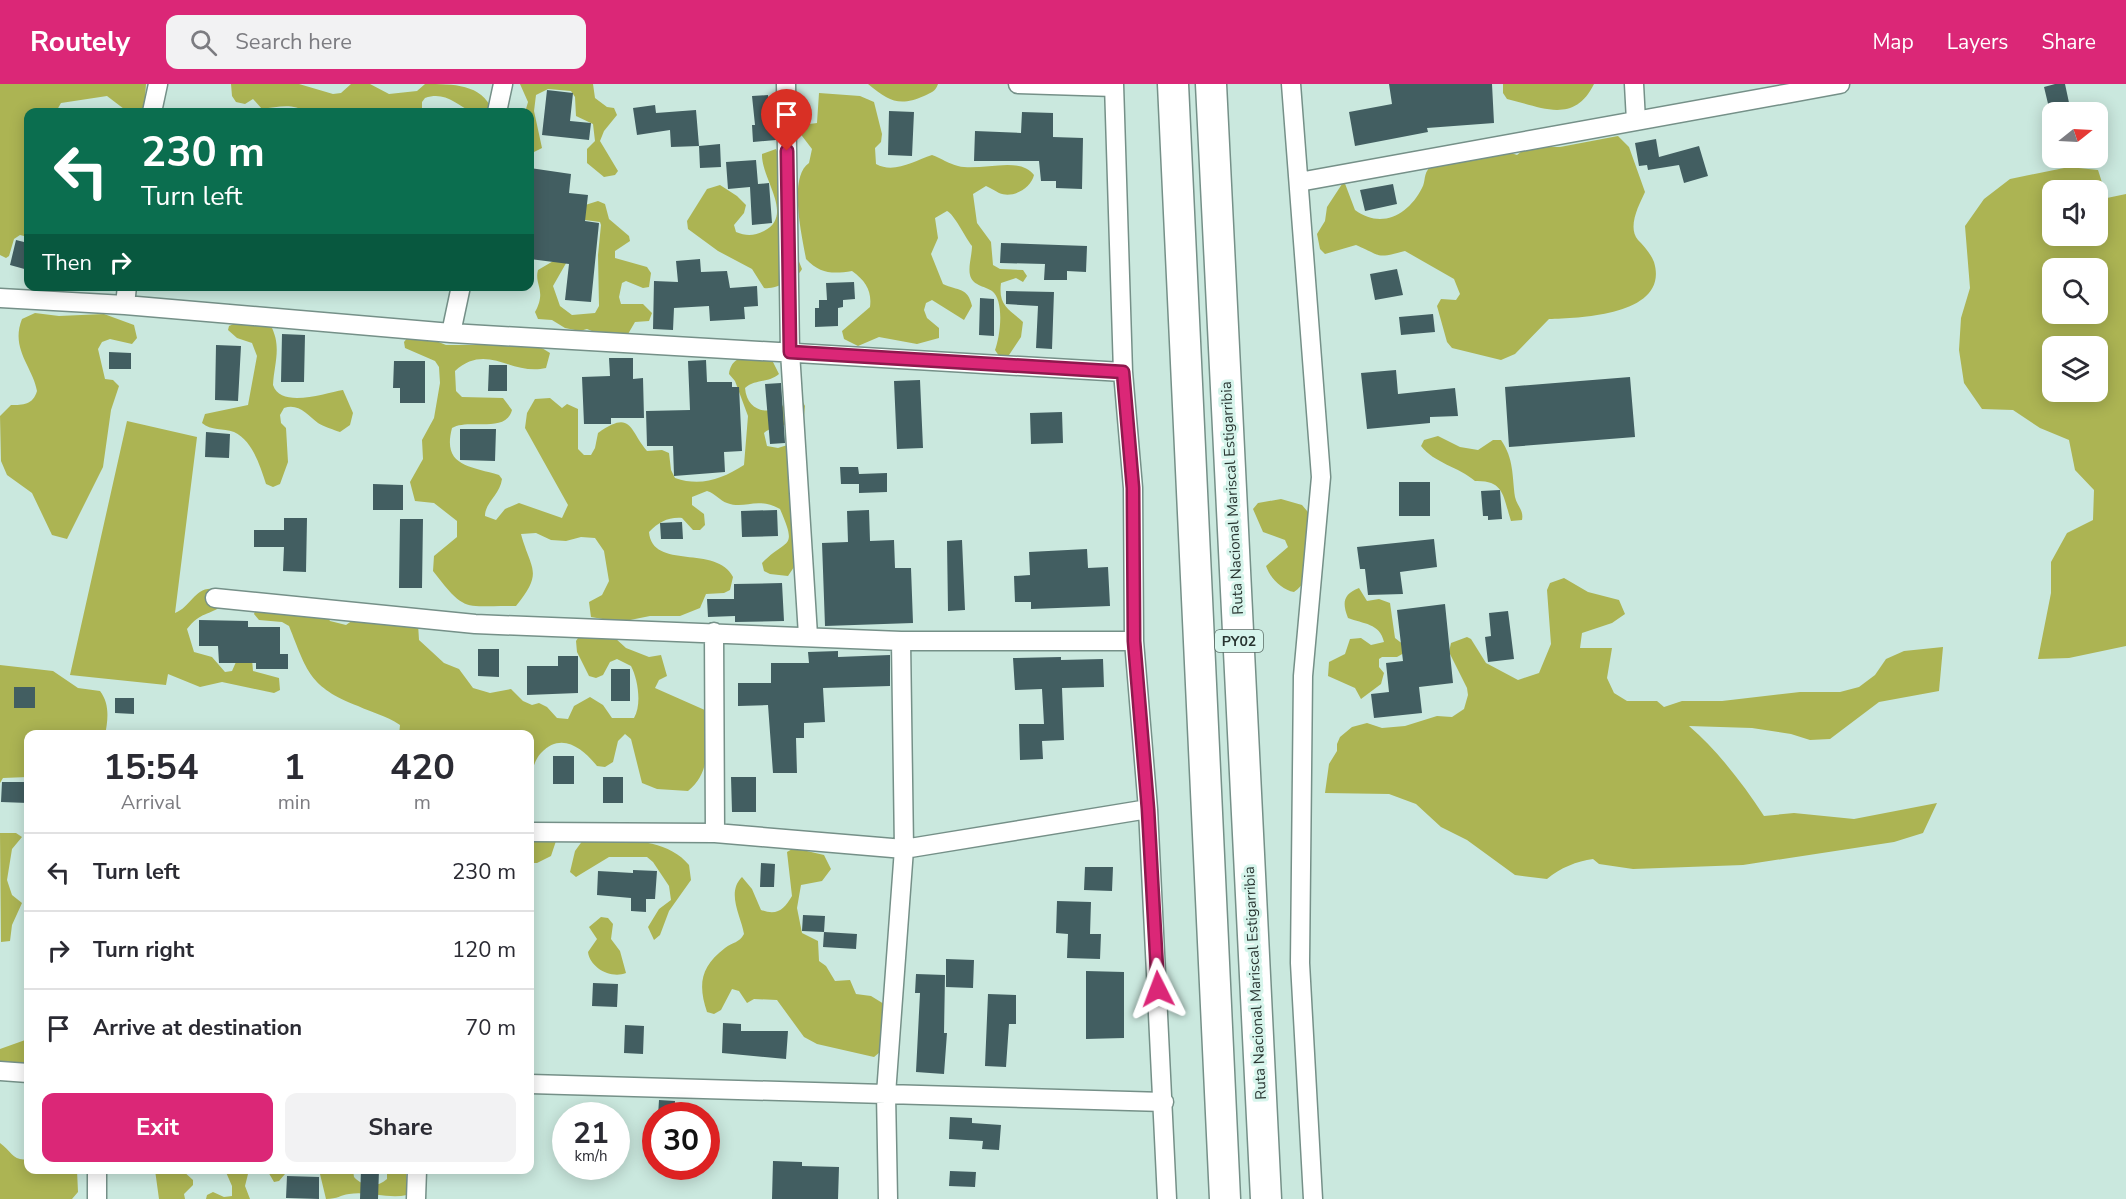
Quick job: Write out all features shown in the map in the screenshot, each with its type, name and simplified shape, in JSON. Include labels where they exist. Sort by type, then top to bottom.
[{"type":"highway","name":"PY02","points":[[1173,84],[1225,1199]]},
{"type":"highway","name":"Ruta Nacional Mariscal Estigarribia","points":[[1211,84],[1266,1199]]},
{"type":"street","points":[[153,108],[158,84]]},
{"type":"street","points":[[498,108],[503,84]]},
{"type":"street","points":[[786,84],[790,352],[808,635]]},
{"type":"street","points":[[1018,84],[1114,86],[1123,372],[1133,488],[1134,641],[1148,809],[1167,1199]]},
{"type":"street","points":[[1291,84],[1321,477],[1302,700],[1300,963],[1313,1199]]},
{"type":"street","points":[[1634,84],[1636,121]]},
{"type":"street","points":[[1299,182],[1840,84]]},
{"type":"street","points":[[125,305],[126,291]]},
{"type":"street","points":[[451,333],[460,291]]},
{"type":"street","points":[[0,298],[125,305],[451,333],[1123,372]]},
{"type":"street","points":[[215,598],[475,624],[901,640],[1134,641]]},
{"type":"street","points":[[714,632],[715,833]]},
{"type":"street","points":[[888,1199],[886,1094],[904,849],[901,640]]},
{"type":"street","points":[[534,832],[715,833],[904,849],[1148,809]]},
{"type":"street","points":[[0,1071],[24,1073]]},
{"type":"street","points":[[534,1084],[1164,1102]]},
{"type":"street","points":[[97,1174],[97,1199]]},
{"type":"street","points":[[416,1199],[417,1174]]},
{"type":"green space","points":[[0,84],[146,84],[144,108],[123,108],[107,96],[61,103],[58,108],[24,108],[24,236],[20,235],[14,239],[9,256],[6,258],[0,255]]},
{"type":"green space","points":[[231,84],[299,84],[333,94],[341,93],[351,84],[370,84],[389,94],[417,91],[425,84],[446,84],[474,90],[487,101],[491,108],[464,108],[450,99],[432,96],[425,98],[422,108],[298,108],[285,106],[261,108],[253,99],[245,104],[236,102],[232,96]]},
{"type":"green space","points":[[520,84],[593,84],[595,98],[607,107],[614,108],[617,115],[604,131],[600,141],[618,171],[615,175],[604,177],[587,163],[587,149],[595,141],[593,124],[576,116],[575,97],[571,91],[548,89],[536,95],[534,111],[534,108],[526,108],[528,102]]},
{"type":"green space","points":[[868,84],[938,84],[931,93],[901,102],[882,95]]},
{"type":"green space","points":[[1503,84],[1594,84],[1586,97],[1577,105],[1556,110],[1507,99],[1503,93]]},
{"type":"green space","points":[[819,93],[860,96],[874,102],[882,134],[881,142],[875,148],[876,164],[883,167],[904,166],[932,155],[955,165],[967,167],[1019,166],[1034,175],[1025,188],[1010,195],[999,193],[986,186],[973,194],[977,223],[991,242],[993,265],[1000,269],[1023,270],[1027,276],[1023,282],[1016,278],[1001,283],[1003,302],[1023,322],[1021,337],[1007,358],[999,356],[995,350],[1000,319],[999,303],[992,291],[971,278],[969,268],[972,246],[947,211],[935,218],[938,238],[931,254],[943,284],[962,291],[970,300],[972,306],[964,320],[932,300],[926,303],[924,310],[927,318],[939,328],[939,338],[917,344],[879,337],[858,346],[844,339],[842,331],[870,307],[869,291],[852,271],[827,272],[816,268],[806,259],[798,208],[799,181],[803,170],[809,163],[812,149],[799,132],[802,125],[817,123]]},
{"type":"green space","points":[[534,111],[542,148],[534,152]]},
{"type":"green space","points":[[1618,136],[1629,147],[1645,192],[1635,216],[1634,229],[1638,240],[1654,262],[1655,280],[1649,293],[1636,303],[1620,310],[1581,317],[1549,319],[1515,354],[1501,360],[1452,348],[1447,342],[1437,306],[1441,299],[1456,300],[1460,294],[1454,279],[1405,251],[1383,256],[1356,245],[1325,254],[1320,249],[1317,234],[1325,221],[1327,207],[1344,181],[1355,210],[1375,219],[1385,219],[1402,212],[1410,205],[1422,188],[1426,172],[1430,167],[1508,152],[1517,155],[1527,147],[1560,147]]},
{"type":"green space","points":[[776,149],[782,162],[793,247],[802,269],[785,283],[764,288],[752,269],[718,251],[688,229],[687,221],[707,189],[720,185],[746,205],[744,213],[734,225],[736,232],[753,235],[773,224],[777,216],[777,206],[763,164],[762,154]]},
{"type":"green space","points":[[2064,168],[2098,170],[2101,180],[2042,180],[2042,246],[2108,246],[2108,198],[2126,194],[2126,646],[2069,658],[2038,659],[2051,593],[2051,562],[2067,533],[2093,520],[2094,490],[2075,470],[2069,440],[2040,428],[2013,410],[1982,409],[1964,383],[1959,350],[1961,318],[1970,288],[1965,226],[1984,199],[2010,179]]},
{"type":"green space","points":[[598,201],[605,204],[609,219],[629,236],[630,241],[615,251],[615,258],[647,267],[651,273],[649,287],[643,288],[626,281],[622,283],[619,297],[621,304],[643,304],[652,313],[649,321],[635,322],[628,334],[599,334],[587,329],[580,331],[565,328],[552,320],[538,319],[535,312],[540,298],[538,270],[555,260],[569,258],[553,286],[560,306],[572,315],[595,313],[599,306],[598,255],[601,225],[600,222],[585,220],[579,216],[582,206]]},
{"type":"green space","points":[[35,313],[59,316],[104,314],[134,325],[137,338],[132,344],[110,339],[102,342],[98,349],[105,379],[113,380],[119,386],[111,410],[103,467],[67,539],[52,535],[32,493],[7,475],[1,461],[0,416],[11,405],[30,402],[37,391],[20,349],[19,340],[22,319]]},
{"type":"green space","points":[[238,322],[271,326],[277,348],[273,385],[278,392],[285,396],[304,398],[343,390],[353,413],[350,425],[340,432],[318,423],[298,408],[284,408],[280,415],[281,423],[286,428],[288,462],[280,484],[273,487],[266,484],[255,455],[241,436],[202,423],[205,414],[248,405],[257,356],[252,343],[237,338],[228,330],[229,326]]},
{"type":"green space","points":[[408,337],[431,339],[446,345],[537,345],[550,353],[546,368],[522,368],[489,359],[478,359],[455,371],[456,391],[462,397],[503,398],[512,410],[502,422],[467,424],[452,428],[450,441],[451,450],[460,462],[499,475],[502,479],[485,516],[496,520],[505,509],[519,503],[562,518],[568,505],[525,428],[527,413],[535,399],[550,398],[562,408],[567,404],[578,409],[578,449],[584,455],[591,455],[598,433],[609,426],[624,423],[629,425],[647,451],[662,450],[669,453],[671,470],[675,478],[702,482],[719,478],[744,465],[748,416],[735,381],[729,374],[731,367],[739,359],[745,357],[772,360],[779,374],[745,388],[749,401],[758,409],[769,410],[782,407],[786,398],[798,393],[805,406],[804,415],[800,419],[764,433],[767,446],[778,448],[797,442],[803,494],[809,500],[809,508],[801,531],[798,561],[788,576],[764,571],[762,563],[789,538],[780,509],[757,503],[734,505],[724,502],[707,491],[692,497],[692,505],[704,514],[705,525],[700,530],[693,530],[682,518],[672,518],[656,525],[649,532],[653,544],[661,551],[714,562],[725,567],[733,577],[730,590],[724,593],[706,594],[700,608],[680,616],[650,616],[620,622],[591,617],[589,602],[602,595],[609,581],[604,551],[595,538],[551,540],[536,533],[521,534],[533,571],[533,578],[516,606],[476,606],[460,601],[433,571],[434,556],[457,537],[457,521],[434,503],[415,501],[410,482],[423,459],[422,440],[434,418],[440,383],[439,367],[435,361],[405,348],[404,342]]},
{"type":"green space","points":[[127,421],[197,437],[175,613],[206,589],[221,591],[223,605],[201,616],[187,629],[194,652],[212,657],[225,672],[232,671],[240,653],[252,659],[253,671],[279,678],[280,690],[274,693],[222,682],[200,687],[168,674],[166,685],[70,675]]},
{"type":"green space","points":[[1438,436],[1460,447],[1478,450],[1493,440],[1501,440],[1510,461],[1515,497],[1522,513],[1522,520],[1511,521],[1501,492],[1492,483],[1475,481],[1426,452],[1421,446],[1424,440]]},
{"type":"green space","points":[[1281,499],[1302,505],[1313,518],[1309,568],[1301,586],[1294,592],[1277,583],[1266,566],[1288,547],[1285,540],[1263,532],[1253,509],[1258,503]]},
{"type":"green space","points":[[1564,578],[1588,592],[1619,600],[1625,614],[1612,623],[1582,633],[1580,648],[1612,648],[1607,678],[1614,693],[1627,701],[1657,701],[1664,707],[1682,701],[1722,701],[1800,692],[1840,692],[1859,687],[1875,675],[1886,659],[1904,651],[1943,647],[1939,691],[1879,702],[1830,739],[1810,740],[1791,734],[1752,728],[1689,726],[1730,768],[1764,816],[1794,813],[1854,819],[1937,803],[1923,833],[1894,842],[1743,865],[1633,869],[1599,864],[1593,859],[1569,866],[1547,879],[1515,875],[1467,840],[1441,827],[1416,804],[1389,794],[1325,793],[1329,764],[1337,751],[1337,744],[1340,737],[1352,727],[1367,723],[1382,728],[1405,726],[1437,716],[1452,717],[1464,709],[1468,695],[1467,688],[1449,652],[1451,643],[1467,637],[1471,639],[1486,663],[1518,680],[1539,673],[1551,644],[1547,590],[1550,583]]},
{"type":"green space","points":[[1359,588],[1367,601],[1379,599],[1390,603],[1395,638],[1404,645],[1404,653],[1397,657],[1379,659],[1379,667],[1384,673],[1381,684],[1361,699],[1355,688],[1328,676],[1329,662],[1345,654],[1350,639],[1361,638],[1371,645],[1384,642],[1375,628],[1348,618],[1345,600],[1350,593]]},
{"type":"green space","points":[[257,606],[326,615],[330,621],[346,625],[353,620],[418,624],[419,640],[444,663],[459,669],[473,688],[490,693],[511,689],[523,701],[532,705],[539,703],[547,707],[557,718],[568,719],[574,706],[590,697],[603,705],[612,718],[634,718],[638,706],[638,692],[631,666],[617,659],[610,662],[603,675],[596,678],[589,676],[577,652],[576,641],[580,635],[615,638],[626,648],[649,657],[661,655],[667,676],[659,680],[655,688],[707,711],[705,765],[696,783],[688,791],[657,789],[642,783],[631,739],[625,734],[618,741],[613,762],[605,767],[597,766],[579,749],[564,743],[557,743],[549,747],[541,753],[534,765],[534,730],[400,730],[400,725],[384,716],[329,692],[312,676],[300,655],[289,626],[282,622],[259,620],[254,614]]},
{"type":"green space","points":[[0,665],[53,671],[78,688],[100,691],[107,707],[106,730],[24,730],[24,777],[3,778],[0,783]]},
{"type":"green space","points":[[534,825],[552,828],[556,841],[551,856],[534,863]]},
{"type":"green space","points":[[0,833],[16,833],[22,837],[12,849],[7,880],[12,895],[22,903],[12,925],[10,941],[1,942]]},
{"type":"green space","points":[[583,840],[626,840],[654,844],[679,856],[689,865],[691,880],[669,911],[660,935],[654,940],[648,927],[659,909],[671,900],[669,886],[653,862],[647,857],[609,857],[576,877],[570,872],[575,851]]},
{"type":"green space","points":[[794,848],[824,855],[831,869],[822,881],[801,885],[797,908],[802,933],[818,941],[819,961],[826,966],[835,981],[850,980],[856,994],[871,996],[884,1004],[880,1052],[874,1057],[817,1044],[804,1037],[777,1000],[754,999],[747,1003],[739,991],[732,989],[721,1010],[714,1014],[707,1012],[702,993],[706,969],[717,955],[738,941],[744,934],[736,905],[737,883],[742,877],[752,889],[761,910],[776,912],[780,910],[792,896],[787,852]]},
{"type":"green space","points":[[601,917],[608,918],[613,924],[611,939],[620,951],[626,973],[614,974],[602,971],[590,958],[588,952],[597,939],[589,927]]},
{"type":"green space","points":[[24,1040],[24,1065],[0,1061],[0,1049]]},
{"type":"green space","points":[[0,1143],[16,1157],[24,1160],[24,1174],[77,1174],[78,1192],[72,1199],[0,1199]]},
{"type":"green space","points":[[156,1174],[186,1174],[193,1180],[193,1185],[184,1194],[185,1199],[159,1199]]},
{"type":"green space","points":[[227,1174],[248,1174],[245,1186],[250,1199],[206,1199],[207,1195],[213,1192],[224,1197],[232,1196],[232,1186]]},
{"type":"green space","points":[[269,1174],[285,1174],[279,1181],[274,1182]]},
{"type":"green space","points":[[320,1174],[354,1174],[362,1183],[375,1185],[387,1179],[387,1174],[406,1174],[407,1195],[356,1193],[326,1199]]},
{"type":"building","points":[[1389,84],[1492,84],[1494,123],[1427,128],[1428,132],[1355,146],[1349,112],[1392,104]]},
{"type":"building","points":[[2065,84],[2069,102],[2048,102],[2044,87]]},
{"type":"building","points":[[547,90],[573,93],[570,121],[591,123],[589,140],[542,135]]},
{"type":"building","points":[[768,95],[770,124],[775,124],[776,140],[753,142],[752,125],[755,125],[752,96]]},
{"type":"building","points":[[655,105],[656,113],[696,110],[699,146],[671,147],[670,130],[637,135],[633,108]]},
{"type":"building","points":[[889,111],[914,112],[912,156],[888,155]]},
{"type":"building","points":[[1022,112],[1053,113],[1053,137],[1083,138],[1082,189],[1056,188],[1056,181],[1041,181],[1039,161],[974,161],[975,131],[1021,133]]},
{"type":"building","points":[[1656,139],[1659,157],[1699,146],[1708,176],[1684,183],[1679,165],[1648,170],[1647,165],[1639,166],[1635,143]]},
{"type":"building","points":[[720,144],[721,167],[700,168],[699,146]]},
{"type":"building","points":[[756,160],[758,184],[769,183],[772,223],[752,225],[750,187],[728,189],[726,162]]},
{"type":"building","points":[[534,169],[571,174],[569,193],[588,195],[585,221],[599,223],[591,302],[565,300],[569,264],[534,260]]},
{"type":"building","points":[[1393,184],[1397,204],[1365,211],[1360,190]]},
{"type":"building","points":[[16,240],[24,242],[24,269],[10,265]]},
{"type":"building","points":[[1001,243],[1087,246],[1086,272],[1067,271],[1067,280],[1044,280],[1045,264],[1000,263]]},
{"type":"building","points":[[700,259],[701,272],[727,271],[730,288],[757,286],[758,306],[744,307],[745,319],[710,321],[709,306],[674,308],[673,330],[653,329],[654,281],[678,282],[676,261]]},
{"type":"building","points":[[1397,269],[1403,295],[1375,300],[1370,274]]},
{"type":"building","points":[[854,282],[855,299],[843,300],[843,307],[838,308],[838,326],[815,327],[815,308],[819,308],[819,300],[827,300],[826,283]]},
{"type":"building","points":[[1006,291],[1054,292],[1052,349],[1036,348],[1038,306],[1006,304]]},
{"type":"building","points":[[980,298],[994,299],[994,336],[979,335]]},
{"type":"building","points":[[1433,314],[1435,332],[1401,335],[1399,317]]},
{"type":"building","points":[[282,334],[305,335],[304,382],[281,382]]},
{"type":"building","points":[[216,345],[241,346],[238,401],[215,400]]},
{"type":"building","points":[[109,352],[131,353],[131,369],[109,369]]},
{"type":"building","points":[[609,358],[633,358],[633,379],[643,378],[644,418],[611,418],[611,424],[584,424],[582,377],[610,376]]},
{"type":"building","points":[[706,360],[707,382],[732,382],[732,387],[739,387],[742,451],[724,452],[725,472],[674,476],[673,446],[647,446],[646,411],[690,410],[688,361]]},
{"type":"building","points":[[394,361],[425,361],[425,403],[400,403],[400,388],[393,388]]},
{"type":"building","points":[[489,365],[507,365],[507,391],[488,391]]},
{"type":"building","points":[[1396,370],[1398,394],[1455,388],[1458,416],[1430,417],[1430,423],[1367,429],[1361,373]]},
{"type":"building","points":[[1630,377],[1635,437],[1509,447],[1505,387]]},
{"type":"building","points":[[920,380],[923,448],[897,449],[894,381]]},
{"type":"building","points":[[781,383],[785,443],[770,444],[765,384]]},
{"type":"building","points":[[1062,412],[1063,443],[1031,444],[1030,413]]},
{"type":"building","points":[[460,429],[496,429],[495,461],[460,460]]},
{"type":"building","points":[[206,432],[230,434],[229,458],[205,457]]},
{"type":"building","points":[[840,467],[858,467],[859,474],[887,473],[887,492],[859,493],[859,484],[841,484]]},
{"type":"building","points":[[1399,482],[1430,482],[1430,516],[1399,516]]},
{"type":"building","points":[[373,484],[403,485],[403,510],[373,510]]},
{"type":"building","points":[[1500,490],[1502,519],[1488,520],[1488,516],[1483,516],[1481,491]]},
{"type":"building","points":[[777,510],[778,536],[742,537],[741,511]]},
{"type":"building","points":[[869,510],[870,541],[894,540],[895,568],[911,568],[913,623],[825,626],[822,543],[848,542],[847,511]]},
{"type":"building","points":[[284,518],[307,518],[306,572],[283,571],[284,547],[254,547],[254,530],[284,530]]},
{"type":"building","points":[[400,519],[423,519],[422,588],[399,588]]},
{"type":"building","points":[[682,522],[683,539],[661,539],[660,523]]},
{"type":"building","points":[[1434,539],[1437,567],[1400,572],[1403,594],[1368,595],[1365,569],[1360,569],[1357,547]]},
{"type":"building","points":[[962,540],[965,610],[948,611],[947,541]]},
{"type":"building","points":[[1087,549],[1088,568],[1108,567],[1110,606],[1031,609],[1031,602],[1015,602],[1014,576],[1030,575],[1029,552]]},
{"type":"building","points":[[782,583],[784,621],[735,622],[735,616],[708,617],[707,599],[734,599],[734,584]]},
{"type":"building","points":[[1445,604],[1453,683],[1419,687],[1422,713],[1374,718],[1371,694],[1389,692],[1386,663],[1403,661],[1397,610]]},
{"type":"building","points":[[1508,611],[1514,659],[1488,662],[1485,637],[1491,636],[1489,613]]},
{"type":"building","points":[[199,620],[248,621],[248,627],[280,627],[280,654],[288,654],[288,669],[256,669],[256,663],[219,663],[218,646],[199,646]]},
{"type":"building","points":[[478,649],[499,649],[499,677],[478,676]]},
{"type":"building","points":[[838,651],[838,657],[890,655],[890,686],[823,688],[825,722],[804,723],[804,738],[796,738],[797,773],[773,773],[768,705],[738,706],[738,683],[771,683],[771,663],[809,663],[808,652]]},
{"type":"building","points":[[558,656],[578,656],[578,693],[527,695],[527,666],[558,666]]},
{"type":"building","points":[[1061,657],[1061,660],[1103,659],[1104,687],[1062,688],[1064,740],[1042,741],[1043,759],[1020,760],[1019,724],[1044,724],[1042,689],[1015,690],[1013,658]]},
{"type":"building","points":[[611,669],[630,669],[630,701],[611,701]]},
{"type":"building","points":[[14,687],[35,687],[35,708],[14,708]]},
{"type":"building","points":[[115,698],[134,698],[134,714],[115,713]]},
{"type":"building","points":[[553,756],[574,756],[574,784],[553,784]]},
{"type":"building","points":[[603,777],[623,777],[623,803],[603,803]]},
{"type":"building","points":[[731,777],[756,777],[756,812],[732,812]]},
{"type":"building","points":[[2,782],[24,782],[24,803],[1,802]]},
{"type":"building","points":[[761,863],[775,864],[774,887],[760,887]]},
{"type":"building","points":[[1085,867],[1113,867],[1112,891],[1084,890]]},
{"type":"building","points":[[633,870],[657,871],[655,899],[646,899],[646,912],[631,911],[631,898],[597,895],[598,871],[633,873]]},
{"type":"building","points":[[1057,901],[1091,902],[1090,934],[1101,934],[1100,959],[1067,958],[1068,934],[1056,933]]},
{"type":"building","points":[[803,915],[825,916],[824,932],[802,931]]},
{"type":"building","points":[[824,932],[857,934],[856,949],[823,947]]},
{"type":"building","points":[[946,959],[974,960],[973,988],[946,987]]},
{"type":"building","points":[[1086,971],[1124,972],[1124,1038],[1086,1039]]},
{"type":"building","points":[[916,974],[945,975],[944,1033],[947,1033],[944,1074],[916,1072],[920,993],[915,993]]},
{"type":"building","points":[[593,983],[618,984],[617,1007],[592,1006]]},
{"type":"building","points":[[988,994],[1016,995],[1016,1024],[1009,1024],[1006,1067],[985,1066]]},
{"type":"building","points":[[723,1023],[741,1024],[741,1031],[788,1031],[786,1059],[722,1053]]},
{"type":"building","points":[[625,1025],[644,1026],[643,1054],[624,1053]]},
{"type":"building","points":[[659,1100],[675,1101],[675,1102],[659,1102]]},
{"type":"building","points":[[950,1117],[972,1118],[972,1123],[1001,1125],[999,1150],[982,1149],[983,1141],[949,1139]]},
{"type":"building","points":[[773,1161],[802,1162],[802,1166],[839,1167],[838,1199],[772,1199]]},
{"type":"building","points":[[950,1171],[976,1172],[975,1187],[949,1186]]},
{"type":"building","points":[[361,1174],[379,1174],[378,1199],[360,1199]]},
{"type":"building","points":[[287,1176],[319,1177],[319,1199],[286,1198]]},
{"type":"route","points":[[787,151],[790,352],[1123,372],[1133,488],[1134,641],[1148,809],[1158,989]]}]
